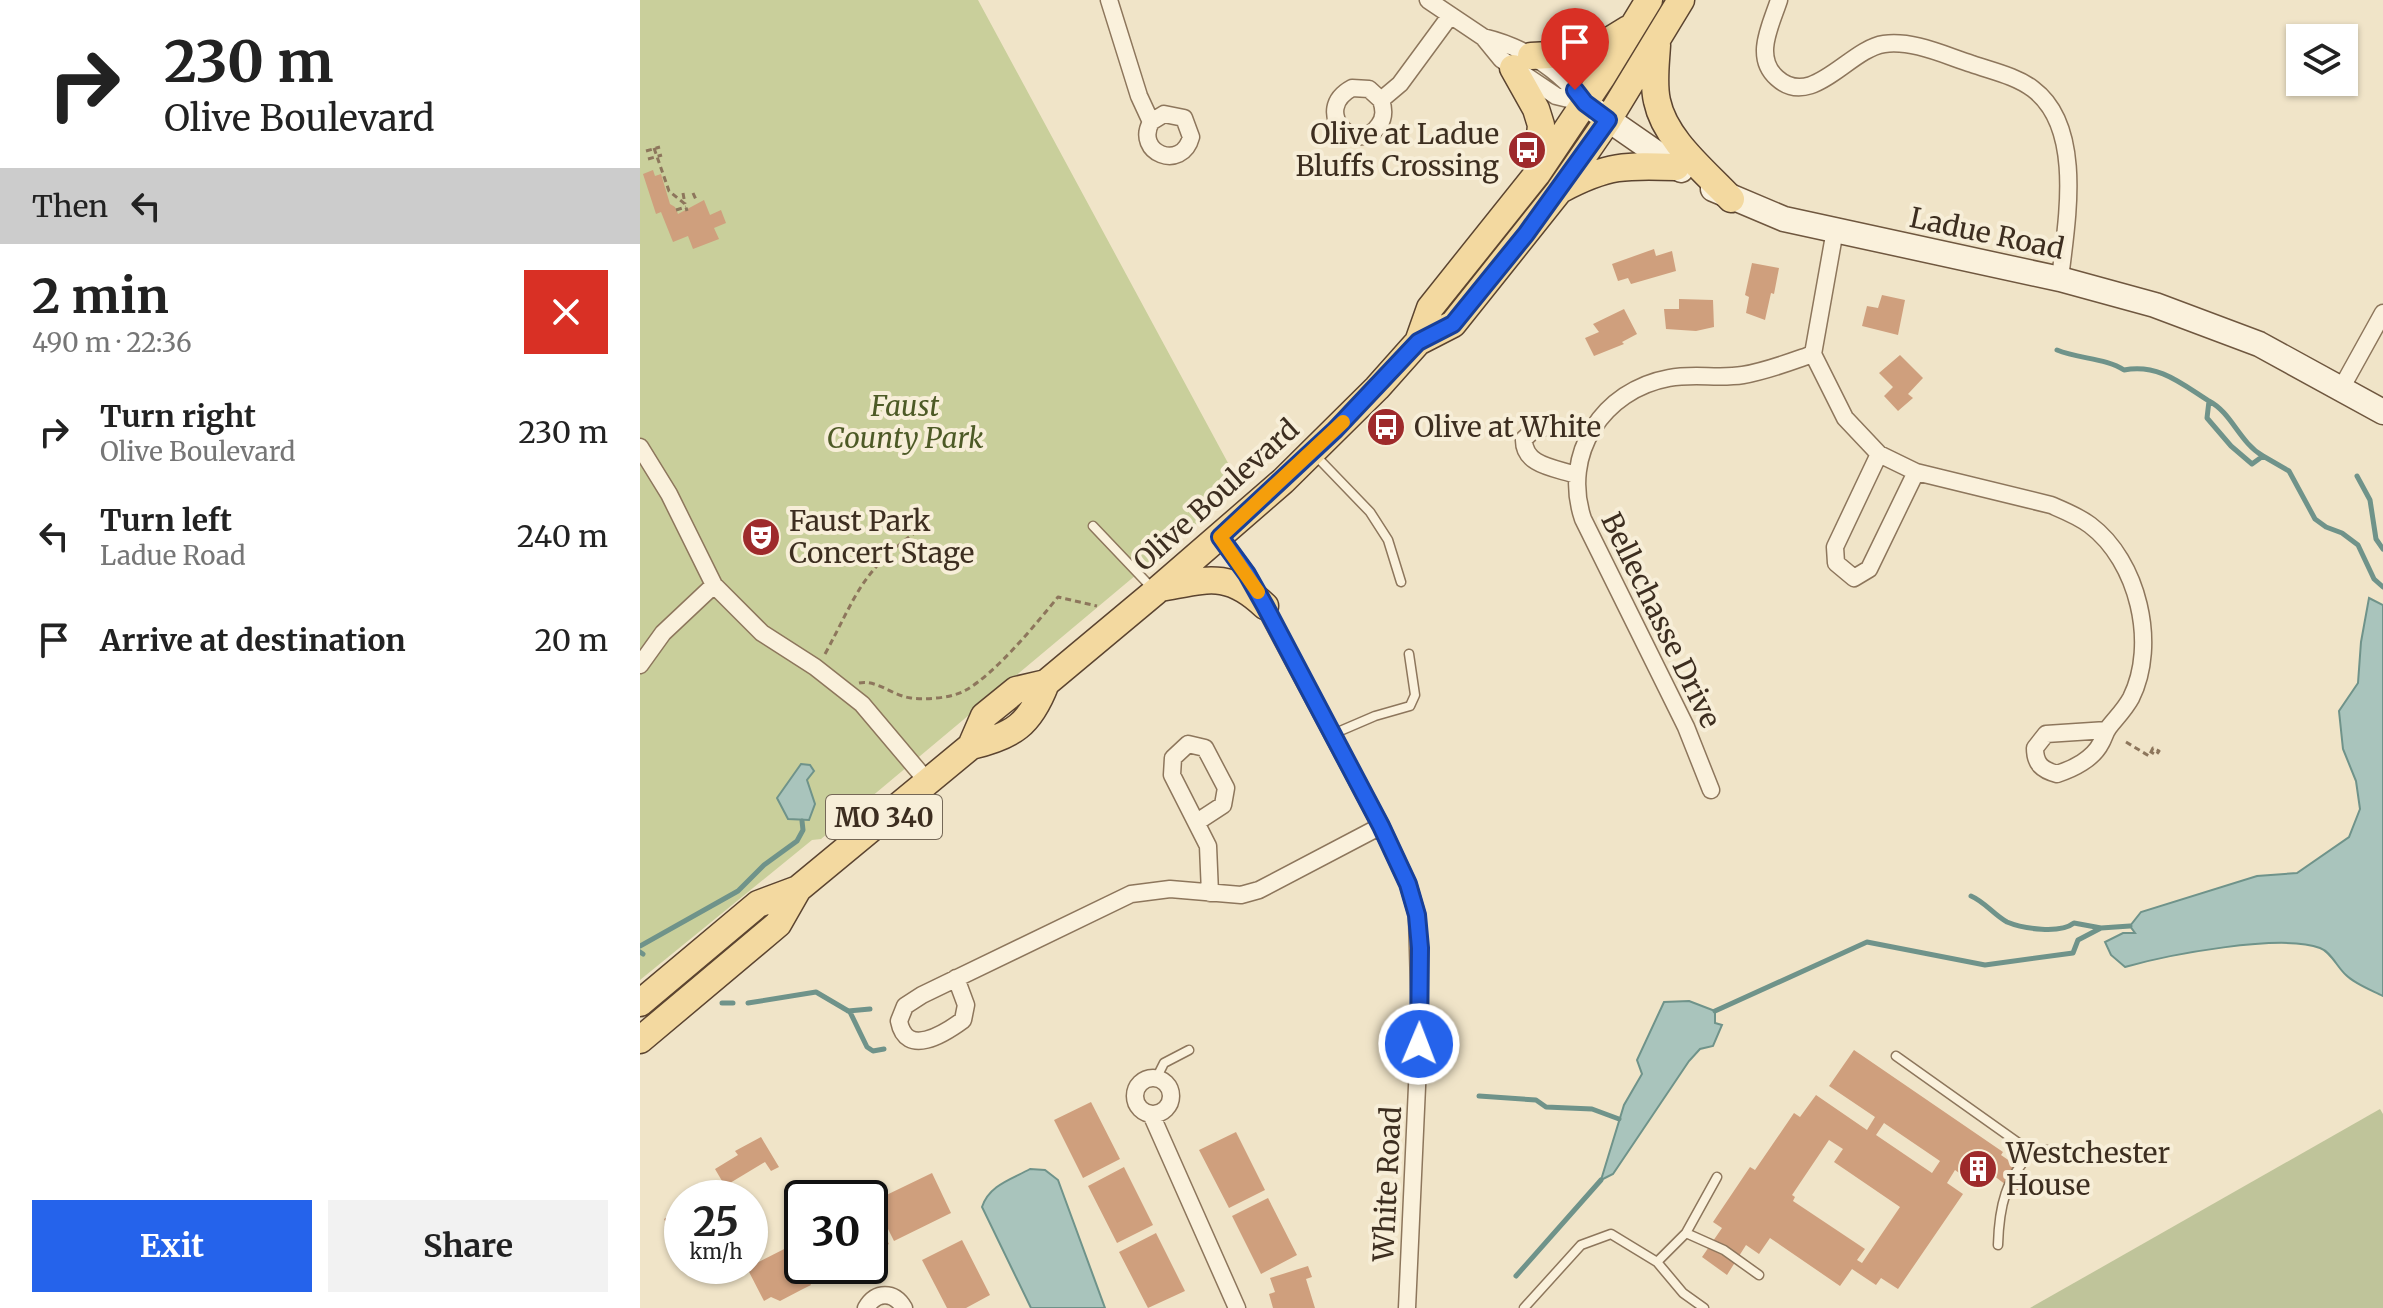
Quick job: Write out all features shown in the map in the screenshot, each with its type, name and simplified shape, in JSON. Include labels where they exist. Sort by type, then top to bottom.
[{"type":"main road","name":"Olive Boulevard","points":[[1418,342],[1430,308],[1537,174],[1649,0]]},
{"type":"main road","name":"Olive Boulevard","points":[[640,1003],[758,904],[798,889],[971,746],[984,716],[1016,690],[1046,683],[1158,590],[1313,452],[1418,342],[1453,324],[1559,191],[1608,120],[1681,0]]},
{"type":"main road","points":[[1537,174],[1541,125],[1522,62],[1589,53],[1634,25]]},
{"type":"main road","points":[[1657,42],[1656,99],[1662,116],[1673,136],[1731,199]]},
{"type":"main road","name":"Ladue Road","points":[[1585,103],[1676,167],[1731,199],[1784,219],[2060,279],[2155,305],[2233,334],[2342,387],[2383,412]]},
{"type":"main road","points":[[1559,191],[1604,169],[1630,165],[1676,167]]},
{"type":"main road","points":[[1158,590],[1207,580],[1232,582],[1250,592],[1265,606]]},
{"type":"main road","name":"Olive Boulevard","points":[[640,1040],[778,924],[798,889]]},
{"type":"street","points":[[1109,0],[1139,96],[1151,122]]},
{"type":"street","points":[[1428,0],[1483,37],[1501,59],[1522,62],[1556,96],[1585,103]]},
{"type":"street","points":[[1779,0],[1764,43],[1764,60],[1780,81],[1792,86],[1819,83],[1871,47],[1903,44],[2010,77],[2032,88],[2045,100],[2062,134],[2068,173],[2060,279]]},
{"type":"street","points":[[1381,100],[1400,84],[1450,16]]},
{"type":"street","points":[[1835,230],[1813,354],[1845,418],[1879,454],[1916,472],[2051,505],[2073,514],[2106,540],[2131,583],[2140,609],[2143,655],[2132,696],[2107,730]]},
{"type":"street","points":[[2342,387],[2383,313]]},
{"type":"street","name":"Bellechasse Drive","points":[[1711,790],[1686,727],[1583,519],[1577,500],[1576,475],[1590,433],[1610,405],[1631,390],[1673,377],[1744,375],[1813,354]]},
{"type":"street","points":[[1576,475],[1533,461],[1525,451],[1524,439],[1538,426],[1590,433]]},
{"type":"street","points":[[640,447],[669,494],[714,585],[762,633],[815,667],[862,704],[927,781]]},
{"type":"street","points":[[1879,454],[1835,547],[1836,563],[1854,578],[1869,569],[1916,472]]},
{"type":"street","name":"White Road","points":[[1220,537],[1247,574],[1265,606],[1381,826],[1408,884],[1417,915],[1420,948],[1418,1092],[1407,1308]]},
{"type":"street","points":[[640,665],[663,633],[714,585]]},
{"type":"street","points":[[1197,822],[1223,805],[1226,788],[1205,748],[1188,744],[1176,752],[1171,766],[1172,775],[1208,846],[1210,893]]},
{"type":"street","points":[[956,978],[1131,894],[1170,889],[1241,895],[1259,890],[1381,826]]},
{"type":"street","points":[[1151,1114],[1166,1109],[1171,1098],[1168,1087],[1156,1079],[1142,1082],[1135,1092],[1140,1109],[1151,1114],[1237,1308]]},
{"type":"street","points":[[866,1308],[873,1299],[884,1294],[896,1298],[904,1308]]},
{"type":"lane","points":[[1313,452],[1370,512],[1388,540],[1401,582]]},
{"type":"lane","points":[[1093,526],[1158,590]]},
{"type":"lane","points":[[1332,735],[1375,716],[1410,706],[1415,695],[1409,654]]},
{"type":"lane","points":[[1156,1079],[1164,1063],[1189,1050]]},
{"type":"lane","points":[[1896,1056],[2027,1149],[2063,1151]]},
{"type":"lane","points":[[1998,1245],[1998,1216],[2004,1192],[2035,1151]]},
{"type":"lane","points":[[1657,1262],[1686,1233],[1717,1177]]},
{"type":"lane","points":[[1686,1233],[1724,1250],[1759,1275]]},
{"type":"lane","points":[[1524,1308],[1581,1245],[1611,1234],[1657,1262],[1683,1293],[1704,1308]]},
{"type":"path","points":[[646,151],[660,147]]},
{"type":"path","points":[[654,148],[666,186],[686,207]]},
{"type":"path","points":[[648,159],[659,156]]},
{"type":"path","points":[[666,186],[673,184]]},
{"type":"path","points":[[683,193],[686,207]]},
{"type":"path","points":[[693,193],[697,202]]},
{"type":"path","points":[[676,210],[686,207]]},
{"type":"path","points":[[815,667],[866,575],[916,532]]},
{"type":"path","points":[[852,687],[869,681],[887,692],[912,698],[944,697],[965,691],[991,669],[1058,597],[1097,606]]},
{"type":"path","points":[[2126,742],[2149,756],[2151,752]]},
{"type":"green space","name":"Faust County Park","points":[[640,0],[978,0],[1241,487],[821,839],[812,840],[640,980]]},
{"type":"green space","points":[[2380,1109],[2383,1114],[2383,1308],[2030,1308]]},
{"type":"water","points":[[2369,598],[2383,605],[2383,996],[2350,978],[2324,950],[2302,944],[2224,947],[2125,967],[2111,955],[2105,942],[2123,933],[2135,933],[2130,926],[2141,912],[2257,876],[2297,873],[2349,837],[2360,809],[2356,781],[2343,749],[2339,711],[2358,683]]},
{"type":"water","points":[[801,764],[810,765],[814,771],[807,780],[815,804],[809,820],[788,819],[777,798]]},
{"type":"water","points":[[1689,1001],[1715,1011],[1715,1023],[1722,1025],[1713,1046],[1700,1049],[1689,1061],[1613,1174],[1601,1180],[1624,1105],[1642,1074],[1637,1060],[1664,1002]]},
{"type":"water","points":[[1030,1169],[1045,1170],[1058,1180],[1105,1308],[1031,1308],[982,1207],[996,1188]]},
{"type":"building","points":[[653,170],[655,176],[661,174],[670,204],[678,214],[704,200],[710,215],[721,210],[726,223],[714,228],[719,239],[693,249],[688,236],[673,242],[661,212],[656,214],[643,174]]},
{"type":"building","points":[[1654,249],[1656,256],[1672,251],[1676,271],[1631,284],[1628,278],[1618,281],[1612,264]]},
{"type":"building","points":[[1752,263],[1779,268],[1765,320],[1746,313],[1749,297],[1745,295]]},
{"type":"building","points":[[1882,295],[1905,300],[1898,335],[1862,326],[1867,306],[1878,308]]},
{"type":"building","points":[[1679,299],[1713,300],[1714,327],[1696,331],[1666,329],[1664,309],[1679,309]]},
{"type":"building","points":[[1624,309],[1637,334],[1622,342],[1624,344],[1594,356],[1585,338],[1599,332],[1593,324]]},
{"type":"building","points":[[1900,355],[1923,378],[1908,394],[1913,398],[1898,411],[1884,396],[1893,387],[1879,373]]},
{"type":"building","name":"Westchester House","points":[[1854,1050],[2003,1152],[2001,1155],[2030,1175],[2018,1194],[1989,1172],[1979,1187],[1955,1170],[1947,1183],[1963,1194],[1898,1289],[1881,1278],[1876,1285],[1852,1269],[1840,1286],[1770,1238],[1759,1254],[1746,1245],[1727,1275],[1702,1257],[1722,1228],[1713,1222],[1750,1167],[1755,1170],[1794,1113],[1800,1117],[1816,1095],[1867,1130],[1875,1117],[1829,1086]],"holes":[[[1884,1123],[1940,1161],[1932,1173],[1876,1135]],[[1829,1140],[1843,1149],[1834,1162],[1900,1207],[1862,1263],[1857,1260],[1865,1249],[1793,1201],[1795,1197],[1792,1195]]]},
{"type":"building","points":[[1091,1102],[1120,1159],[1083,1178],[1054,1120]]},
{"type":"building","points":[[1236,1132],[1265,1190],[1229,1208],[1199,1150]]},
{"type":"building","points":[[761,1137],[779,1167],[771,1171],[765,1162],[735,1180],[721,1180],[715,1169],[738,1155],[735,1151]]},
{"type":"building","points":[[1124,1167],[1153,1225],[1117,1243],[1088,1186]]},
{"type":"building","points":[[932,1173],[951,1213],[894,1241],[888,1229],[888,1194]]},
{"type":"building","points":[[1268,1198],[1297,1255],[1261,1274],[1232,1216]]},
{"type":"building","points":[[1156,1233],[1185,1291],[1148,1308],[1119,1252]]},
{"type":"building","points":[[962,1240],[990,1295],[966,1308],[947,1308],[922,1260]]},
{"type":"building","points":[[784,1249],[784,1284],[811,1285],[780,1301],[771,1297],[764,1301],[755,1284],[768,1284],[768,1257]]},
{"type":"building","points":[[1308,1266],[1312,1277],[1306,1279],[1315,1308],[1273,1308],[1269,1294],[1275,1292],[1270,1278]]},
{"type":"waterway","points":[[2057,350],[2109,363],[2124,370],[2159,372],[2209,401],[2207,418],[2231,446],[2252,464],[2263,456],[2289,471],[2315,519],[2358,545],[2374,579],[2383,587]]},
{"type":"waterway","points":[[2209,401],[2263,456]]},
{"type":"waterway","points":[[2357,476],[2370,500],[2376,539],[2383,549]]},
{"type":"waterway","points":[[640,946],[738,891],[764,865],[797,841],[803,830],[802,821]]},
{"type":"waterway","points":[[1971,896],[2007,922],[2023,927],[2051,929],[2074,923],[2101,928]]},
{"type":"waterway","points":[[1715,1011],[1867,942],[1985,965],[2073,953],[2078,940],[2101,928],[2130,926]]},
{"type":"waterway","points":[[748,1003],[816,992],[850,1012],[867,1047],[873,1051],[884,1049]]},
{"type":"waterway","points":[[722,1003],[733,1003]]},
{"type":"waterway","points":[[848,1011],[870,1009]]},
{"type":"waterway","points":[[1479,1096],[1536,1100],[1546,1107],[1592,1109],[1619,1119]]},
{"type":"waterway","points":[[1516,1276],[1601,1180]]},
{"type":"slow traffic","points":[[1258,592],[1220,537],[1343,422]]},
{"type":"place","name":"Olive at Ladue Bluffs Crossing","points":[[1527,150]]},
{"type":"place","name":"Olive at White","points":[[1386,427]]},
{"type":"place","name":"Faust Park Concert Stage","points":[[761,537]]},
{"type":"place","name":"Westchester House","points":[[1978,1169]]},
{"type":"route","points":[[1419,1044],[1420,948],[1417,915],[1408,884],[1381,826],[1265,606],[1247,574],[1220,537],[1335,430],[1418,342],[1453,324],[1493,276],[1559,191],[1608,120],[1585,103],[1575,90]]}]
